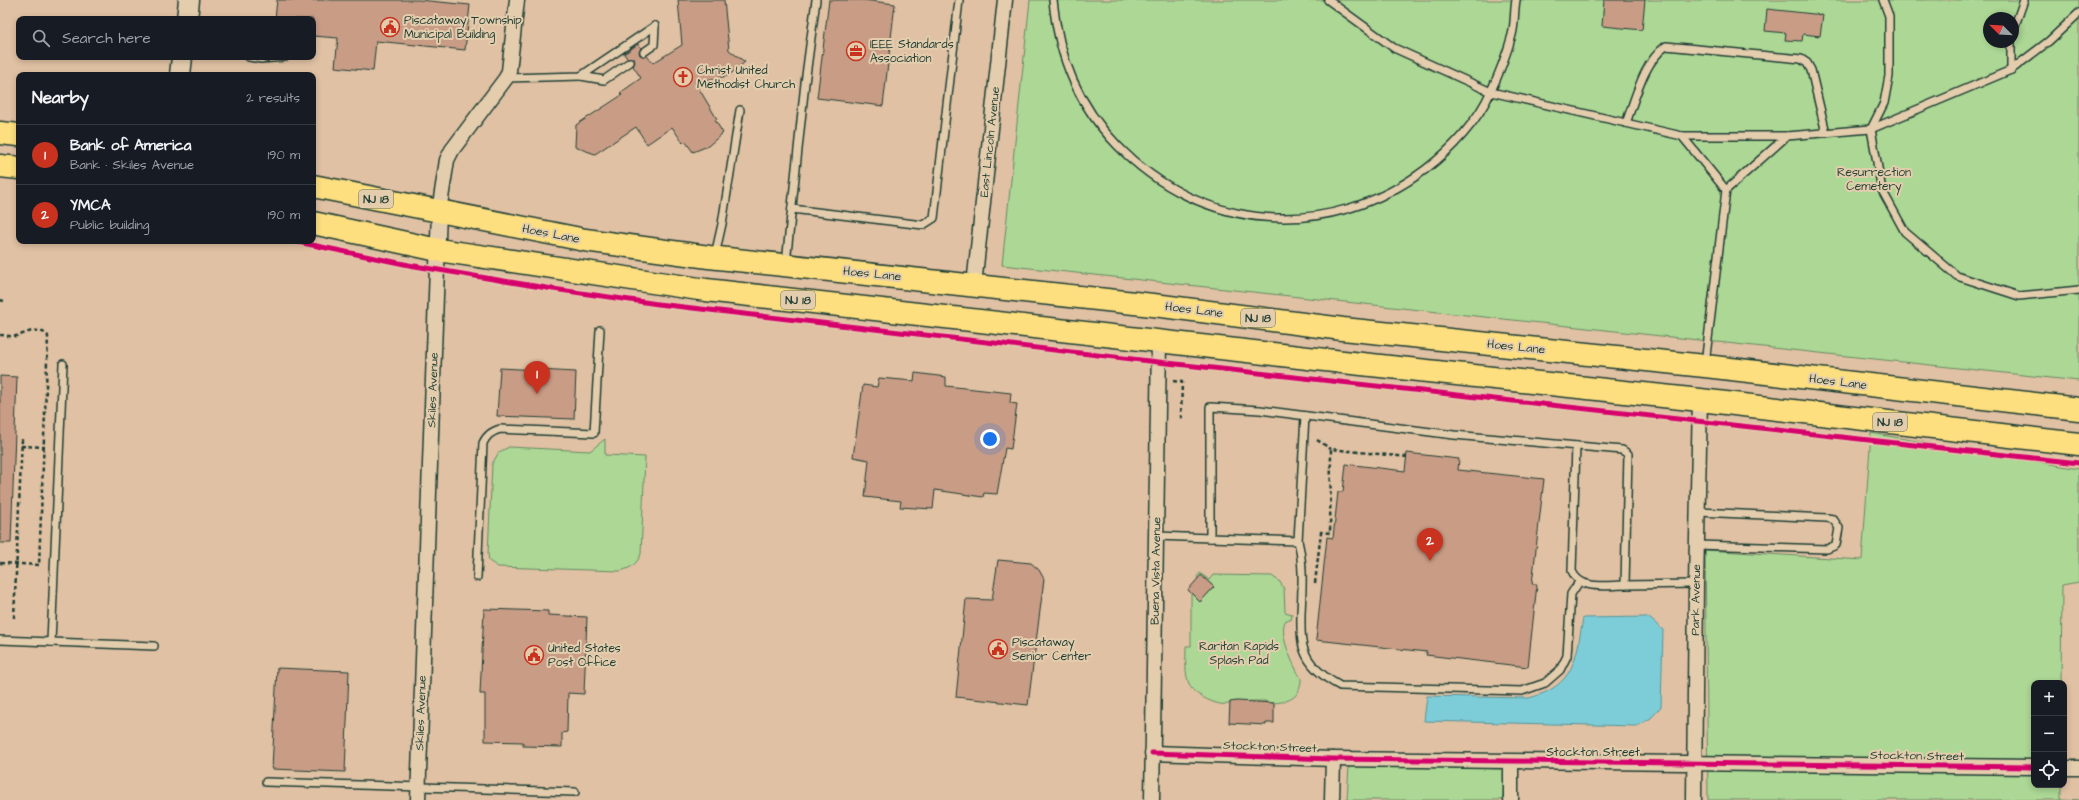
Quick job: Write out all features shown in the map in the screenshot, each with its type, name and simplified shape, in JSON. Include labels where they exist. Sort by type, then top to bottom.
[{"type":"highway","points":[[0,133],[16,135]]},
{"type":"highway","points":[[0,166],[16,168]]},
{"type":"highway","name":"Hoes Lane","points":[[316,187],[585,240],[714,257],[974,284],[1343,329],[1705,366],[2079,409]]},
{"type":"highway","name":"NJ 18","points":[[316,224],[438,250],[706,290],[1700,400],[2079,444]]},
{"type":"street","points":[[187,16],[189,0]]},
{"type":"street","name":"Skiles Avenue","points":[[418,793],[439,211],[447,160],[452,150],[506,78],[512,61],[517,0]]},
{"type":"street","name":"East Lincoln Avenue","points":[[974,284],[1005,0]]},
{"type":"street","points":[[180,72],[182,60]]},
{"type":"street","name":"Buena Vista Avenue","points":[[1152,800],[1159,341]]},
{"type":"street","name":"Park Avenue","points":[[1694,800],[1696,584],[1700,400]]},
{"type":"street","name":"Stockton Street","points":[[1152,753],[1333,760],[1695,762],[2031,767]]},
{"type":"street","points":[[1332,800],[1333,760]]},
{"type":"street","points":[[1511,762],[1511,800]]},
{"type":"street","points":[[2067,768],[2079,768]]},
{"type":"lane","points":[[786,265],[805,83],[816,0]]},
{"type":"lane","points":[[792,209],[923,225],[934,218],[959,0]]},
{"type":"lane","points":[[1053,0],[1058,35],[1071,79],[1088,108],[1106,133],[1138,165],[1170,187],[1202,204],[1243,215],[1297,218],[1318,216],[1360,206],[1387,195],[1415,177],[1450,148],[1478,113],[1491,92],[1512,35],[1516,0]]},
{"type":"lane","points":[[1328,0],[1394,48],[1491,92],[1682,136],[1787,136],[1871,129],[2011,70],[2049,41],[2079,13]]},
{"type":"lane","points":[[1883,0],[1888,16],[1889,76],[1884,103],[1871,129],[1882,190],[1905,232],[1957,276],[2019,296],[2079,290]]},
{"type":"lane","points":[[2019,14],[2024,0]]},
{"type":"lane","points":[[581,76],[655,26],[654,45],[644,52]]},
{"type":"lane","points":[[1626,123],[1647,68],[1656,53],[1666,46],[1801,59],[1807,63],[1811,70],[1826,133]]},
{"type":"lane","points":[[2011,48],[2011,70]]},
{"type":"lane","points":[[506,78],[581,76],[604,80],[630,62]]},
{"type":"lane","points":[[714,257],[722,224],[740,110]]},
{"type":"lane","points":[[1682,136],[1726,190]]},
{"type":"lane","points":[[1705,366],[1726,190],[1787,136]]},
{"type":"lane","points":[[477,577],[483,443],[491,432],[500,429],[594,433],[600,330]]},
{"type":"lane","points":[[51,642],[63,364]]},
{"type":"lane","points":[[1210,538],[1210,407],[1260,410],[1454,435],[1622,450],[1628,454],[1625,585]]},
{"type":"lane","points":[[1305,416],[1298,541],[1303,560],[1301,627],[1304,650],[1314,668],[1329,680],[1340,686],[1522,690],[1545,683],[1560,670],[1567,656],[1571,594],[1579,582]]},
{"type":"lane","points":[[1576,446],[1572,571],[1579,582],[1587,585],[1696,584]]},
{"type":"lane","points":[[1697,545],[1827,549],[1836,545],[1839,528],[1833,519],[1826,518],[1698,512]]},
{"type":"lane","points":[[1157,536],[1298,541]]},
{"type":"lane","points":[[0,640],[154,646]]},
{"type":"lane","points":[[266,782],[418,793],[575,792]]},
{"type":"path","points":[[0,335],[15,337],[30,330],[46,333],[48,336],[39,565]]},
{"type":"path","points":[[1173,381],[1182,382],[1181,417],[1185,417]]},
{"type":"path","points":[[14,618],[22,439]]},
{"type":"path","points":[[1317,440],[1331,449],[1407,457]]},
{"type":"path","points":[[21,446],[59,448]]},
{"type":"path","points":[[1314,591],[1321,532],[1330,533],[1331,449]]},
{"type":"path","points":[[0,563],[54,566]]},
{"type":"green space","name":"Resurrection Cemetery","points":[[1030,0],[2079,0],[2079,381],[1002,265]]},
{"type":"green space","points":[[1871,433],[2079,469],[2079,582],[2062,585],[2061,680],[2031,680],[2031,788],[2061,788],[2061,799],[2079,800],[1708,800],[1705,550],[1862,560]]},
{"type":"green space","points":[[605,439],[605,455],[645,457],[641,554],[637,561],[627,569],[620,571],[498,567],[489,561],[488,554],[492,464],[499,452],[509,447],[590,451]]},
{"type":"green space","name":"Raritan Rapids Splash Pad","points":[[1200,573],[1209,580],[1213,575],[1272,576],[1280,582],[1284,589],[1285,612],[1292,614],[1291,620],[1286,620],[1284,626],[1285,641],[1301,679],[1298,692],[1290,700],[1266,703],[1266,701],[1250,701],[1219,704],[1207,700],[1192,689],[1188,681],[1186,666],[1186,646],[1191,646],[1191,593],[1200,602],[1214,587],[1202,576],[1198,579],[1197,577]]},
{"type":"green space","points":[[1349,765],[1504,769],[1503,800],[1347,800]]},
{"type":"water","points":[[1648,617],[1663,630],[1661,707],[1651,718],[1637,726],[1424,721],[1427,696],[1529,698],[1544,693],[1556,686],[1571,669],[1578,646],[1583,618]]},
{"type":"building","name":"Piscataway Township Municipal Building","points":[[277,0],[419,0],[470,5],[465,50],[376,41],[373,71],[335,67],[338,38],[316,36],[316,16],[275,16]]},
{"type":"building","name":"Christ United Methodist Church","points":[[678,0],[724,0],[729,50],[745,62],[728,76],[695,82],[717,119],[715,120],[723,133],[708,146],[693,152],[685,141],[683,143],[672,127],[647,144],[636,127],[595,154],[575,147],[576,125],[622,95],[620,93],[641,78],[633,66],[635,62],[634,59],[627,58],[624,54],[638,44],[641,48],[639,52],[640,55],[647,56],[653,63],[682,45]]},
{"type":"building","name":"IEEE Standards Association","points":[[829,0],[863,0],[895,4],[883,106],[817,98]]},
{"type":"building","points":[[1604,0],[1645,0],[1642,30],[1602,26]]},
{"type":"building","points":[[1767,9],[1823,15],[1820,36],[1803,34],[1802,41],[1785,40],[1786,33],[1765,31]]},
{"type":"building","points":[[500,368],[576,372],[574,419],[497,416]]},
{"type":"building","points":[[915,373],[946,377],[946,386],[1011,393],[1010,403],[1017,404],[1011,449],[1005,448],[997,494],[984,493],[983,497],[935,490],[933,509],[900,507],[901,501],[865,497],[869,460],[853,457],[863,385],[877,387],[879,378],[914,381]]},
{"type":"building","points":[[0,376],[17,377],[11,543],[0,543]]},
{"type":"building","points":[[1407,453],[1459,459],[1458,470],[1544,479],[1532,584],[1537,584],[1528,667],[1426,655],[1427,652],[1316,640],[1327,537],[1333,538],[1338,492],[1343,492],[1346,464],[1405,471]]},
{"type":"building","name":"Piscataway Senior Center","points":[[998,560],[1031,563],[1039,570],[1044,579],[1028,705],[956,697],[966,599],[992,600]]},
{"type":"building","points":[[1201,575],[1214,587],[1200,602],[1188,590]]},
{"type":"building","name":"United States Post Office","points":[[484,609],[548,611],[548,615],[587,617],[584,694],[568,693],[567,732],[562,733],[562,747],[523,746],[523,742],[485,741],[485,694],[480,694]]},
{"type":"building","points":[[277,668],[349,671],[345,772],[272,769]]},
{"type":"building","points":[[1230,702],[1274,703],[1274,723],[1266,723],[1266,725],[1229,723]]},
{"type":"cycle path","points":[[308,244],[409,265],[553,289],[658,304],[1158,362],[2079,463]]},
{"type":"cycle path","points":[[1152,753],[1333,759],[2031,767]]},
{"type":"place","name":"Piscataway Township Municipal Building","points":[[390,27]]},
{"type":"place","name":"IEEE Standards Association","points":[[856,51]]},
{"type":"place","name":"Christ United Methodist Church","points":[[683,77]]},
{"type":"place","name":"Bank of America","points":[[537,394]]},
{"type":"place","name":"YMCA","points":[[1430,561]]},
{"type":"place","name":"Piscataway Senior Center","points":[[998,649]]},
{"type":"place","name":"United States Post Office","points":[[534,655]]}]
